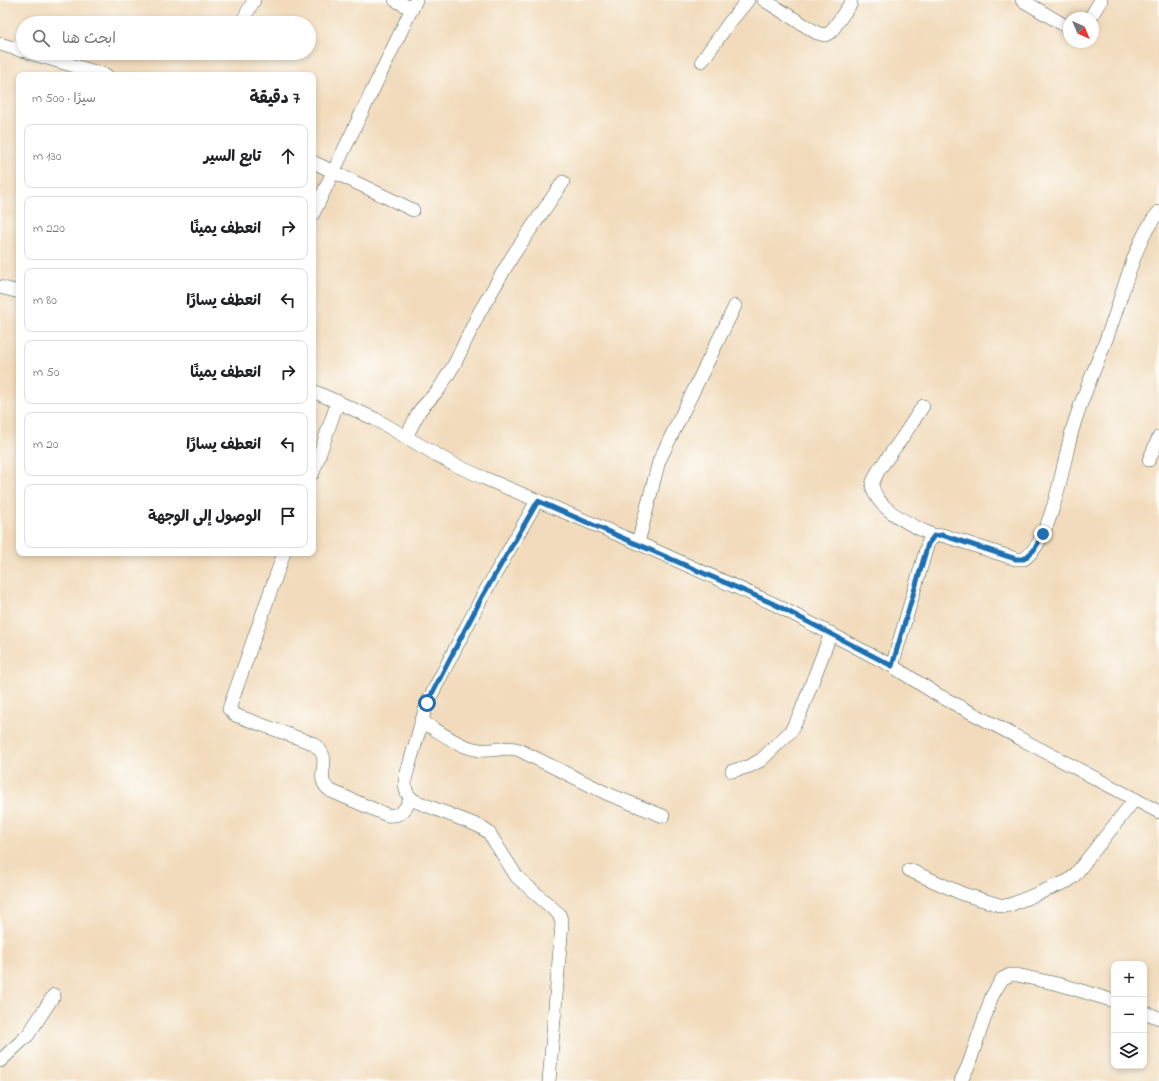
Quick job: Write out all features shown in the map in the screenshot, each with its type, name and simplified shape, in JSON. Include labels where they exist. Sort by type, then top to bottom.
[{"type":"street","points":[[245,16],[254,0]]},
{"type":"street","points":[[316,208],[414,4],[394,0]]},
{"type":"street","points":[[702,61],[729,23],[748,0]]},
{"type":"street","points":[[764,0],[816,33],[825,35],[832,32],[851,3]]},
{"type":"street","points":[[1022,0],[1063,24]]},
{"type":"street","points":[[1094,12],[1102,0]]},
{"type":"street","points":[[0,44],[16,49]]},
{"type":"street","points":[[54,60],[96,72]]},
{"type":"street","points":[[316,164],[413,210]]},
{"type":"street","points":[[406,437],[420,410],[438,389],[454,365],[479,314],[513,255],[563,182]]},
{"type":"street","points":[[923,406],[878,471],[872,484],[876,495],[898,518],[934,536],[942,535],[1016,559],[1024,559],[1034,550],[1050,517],[1072,430],[1087,388],[1111,328],[1137,253],[1149,225],[1159,212]]},
{"type":"street","points":[[0,287],[16,291]]},
{"type":"street","points":[[638,543],[659,461],[735,306]]},
{"type":"street","points":[[316,392],[338,401],[458,466],[638,543],[774,604],[831,633],[892,666],[938,694],[1159,812]]},
{"type":"street","points":[[316,464],[338,401]]},
{"type":"street","points":[[1149,460],[1159,437]]},
{"type":"street","points":[[283,556],[229,709],[235,715],[312,743],[324,753],[325,760],[322,774],[323,782],[326,788],[387,815],[394,816],[405,810],[410,798],[405,786],[406,776],[427,703],[479,604],[538,501]]},
{"type":"street","points":[[892,666],[928,544],[934,536]]},
{"type":"street","points":[[732,772],[750,766],[761,760],[791,731],[800,714],[831,633]]},
{"type":"street","points":[[421,721],[464,745],[477,750],[490,751],[511,747],[519,750],[608,794],[663,816]]},
{"type":"street","points":[[410,798],[479,826],[489,833],[517,877],[559,914],[562,923],[549,1081]]},
{"type":"street","points":[[909,870],[963,894],[1003,906],[1010,905],[1064,882],[1074,876],[1135,799]]},
{"type":"street","points":[[961,1081],[969,1064],[992,996],[1002,979],[1017,975],[1062,985],[1111,1001]]},
{"type":"street","points":[[0,1061],[28,1035],[54,995]]},
{"type":"street","points":[[1147,1013],[1159,1018]]},
{"type":"route","points":[[427,703],[482,597],[538,501],[638,543],[774,604],[892,666],[911,606],[928,544],[934,536],[942,535],[1016,559],[1024,559],[1034,550],[1043,534]]}]
